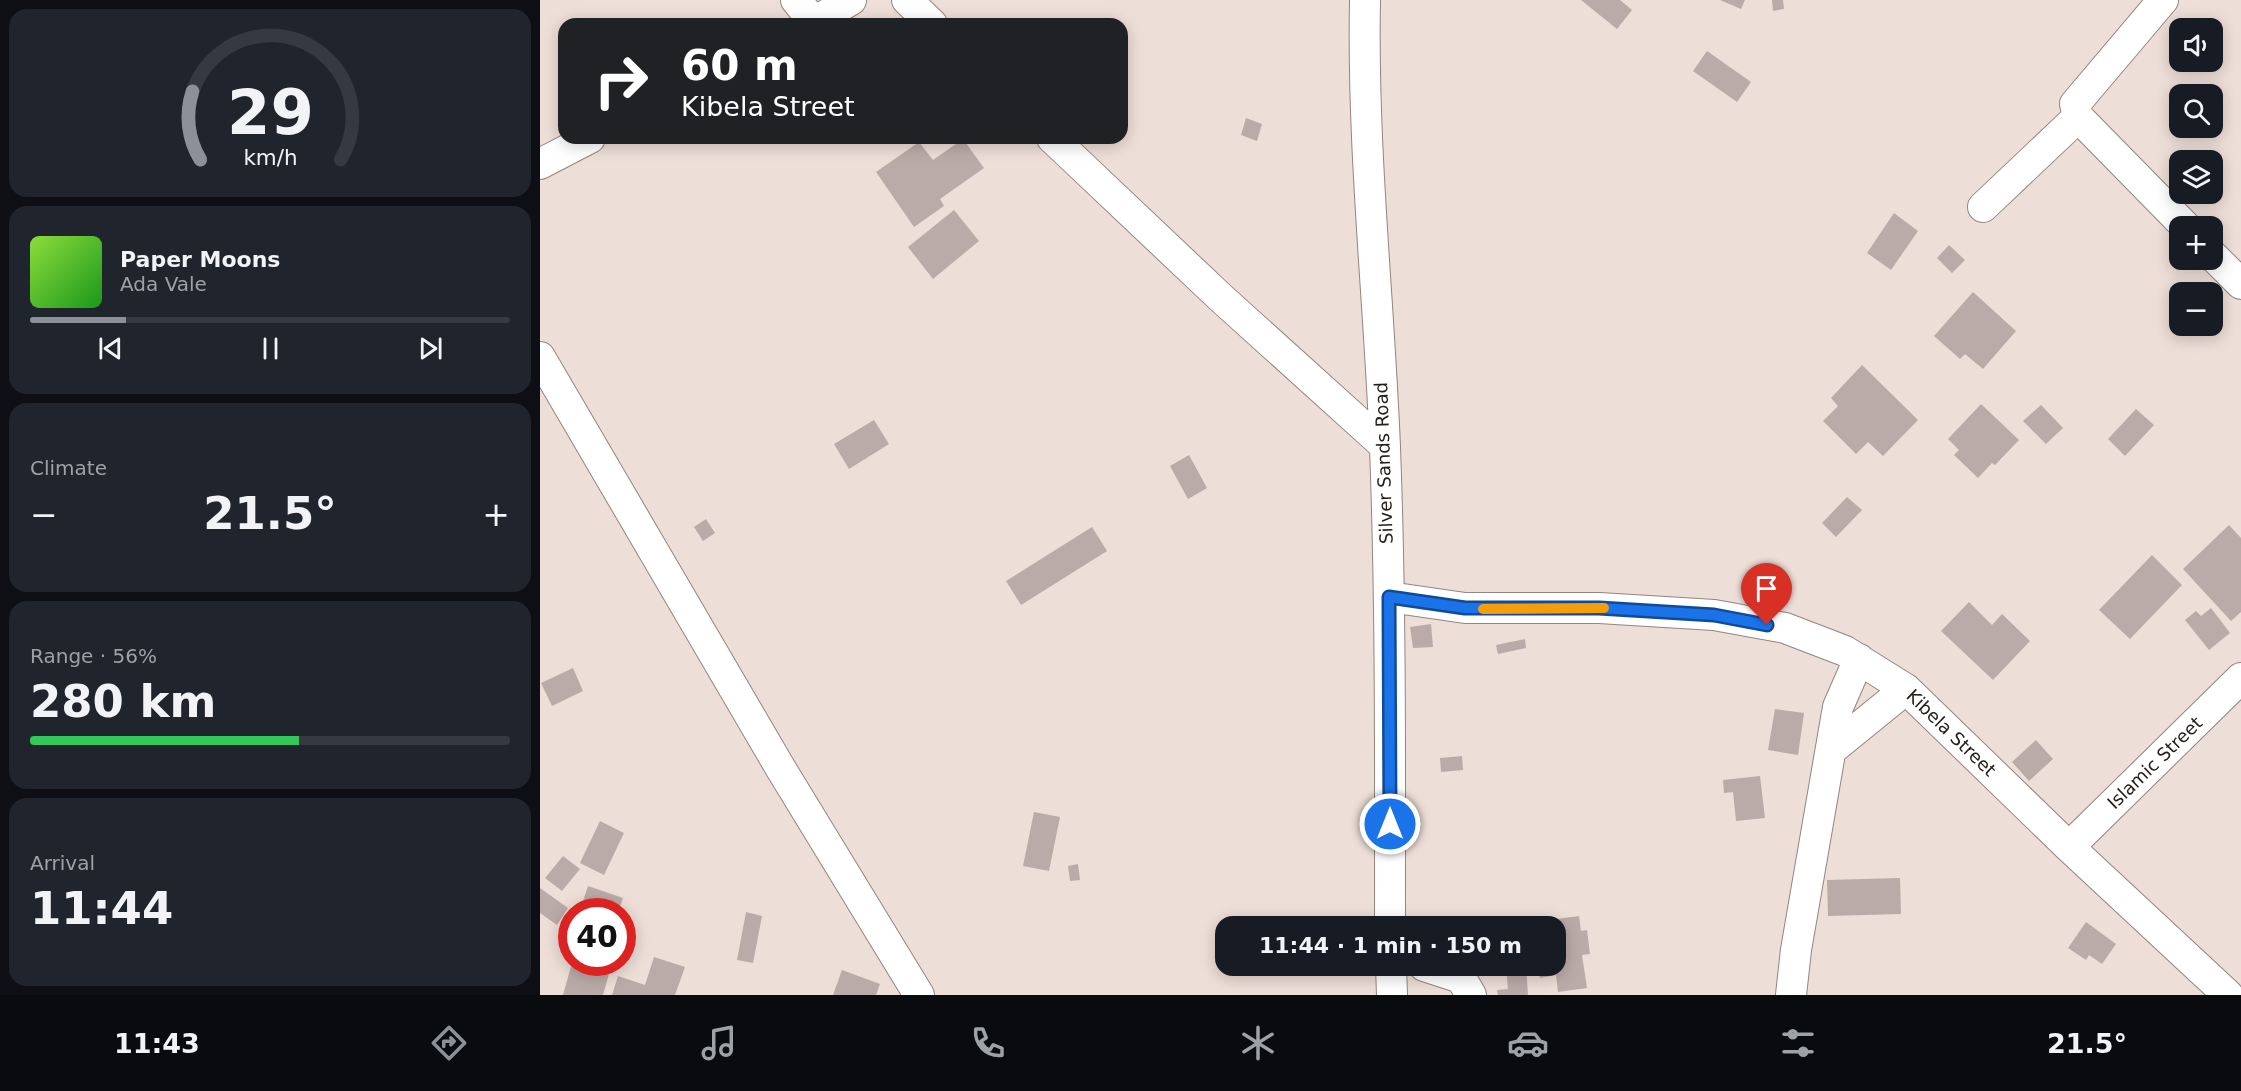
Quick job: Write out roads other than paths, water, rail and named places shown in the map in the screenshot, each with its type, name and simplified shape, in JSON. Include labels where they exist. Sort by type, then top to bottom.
[{"type":"street","points":[[807,16],[851,0]]},
{"type":"street","points":[[907,0],[926,18]]},
{"type":"street","name":"Silver Sands Road","points":[[1365,0],[1364,44],[1370,203],[1385,446],[1389,597],[1390,916]]},
{"type":"street","points":[[2163,0],[2075,104],[2078,117],[2175,216]]},
{"type":"street","points":[[1983,207],[2078,117]]},
{"type":"street","points":[[540,164],[578,144]]},
{"type":"street","points":[[1058,144],[1220,297],[1385,446]]},
{"type":"street","points":[[2223,266],[2241,284]]},
{"type":"street","points":[[540,357],[776,759],[919,995]]},
{"type":"street","name":"Kibela Street","points":[[1389,597],[1465,608],[1599,608],[1714,615],[1785,628],[1845,651],[1906,689],[2069,847],[2228,995]]},
{"type":"street","points":[[1791,995],[1796,951],[1838,707],[1859,659]]},
{"type":"street","name":"Islamic Street","points":[[2069,847],[2241,678]]},
{"type":"street","points":[[1831,750],[1906,689]]},
{"type":"street","points":[[1391,976],[1392,995]]},
{"type":"street","points":[[1455,976],[1461,978],[1471,995]]}]
